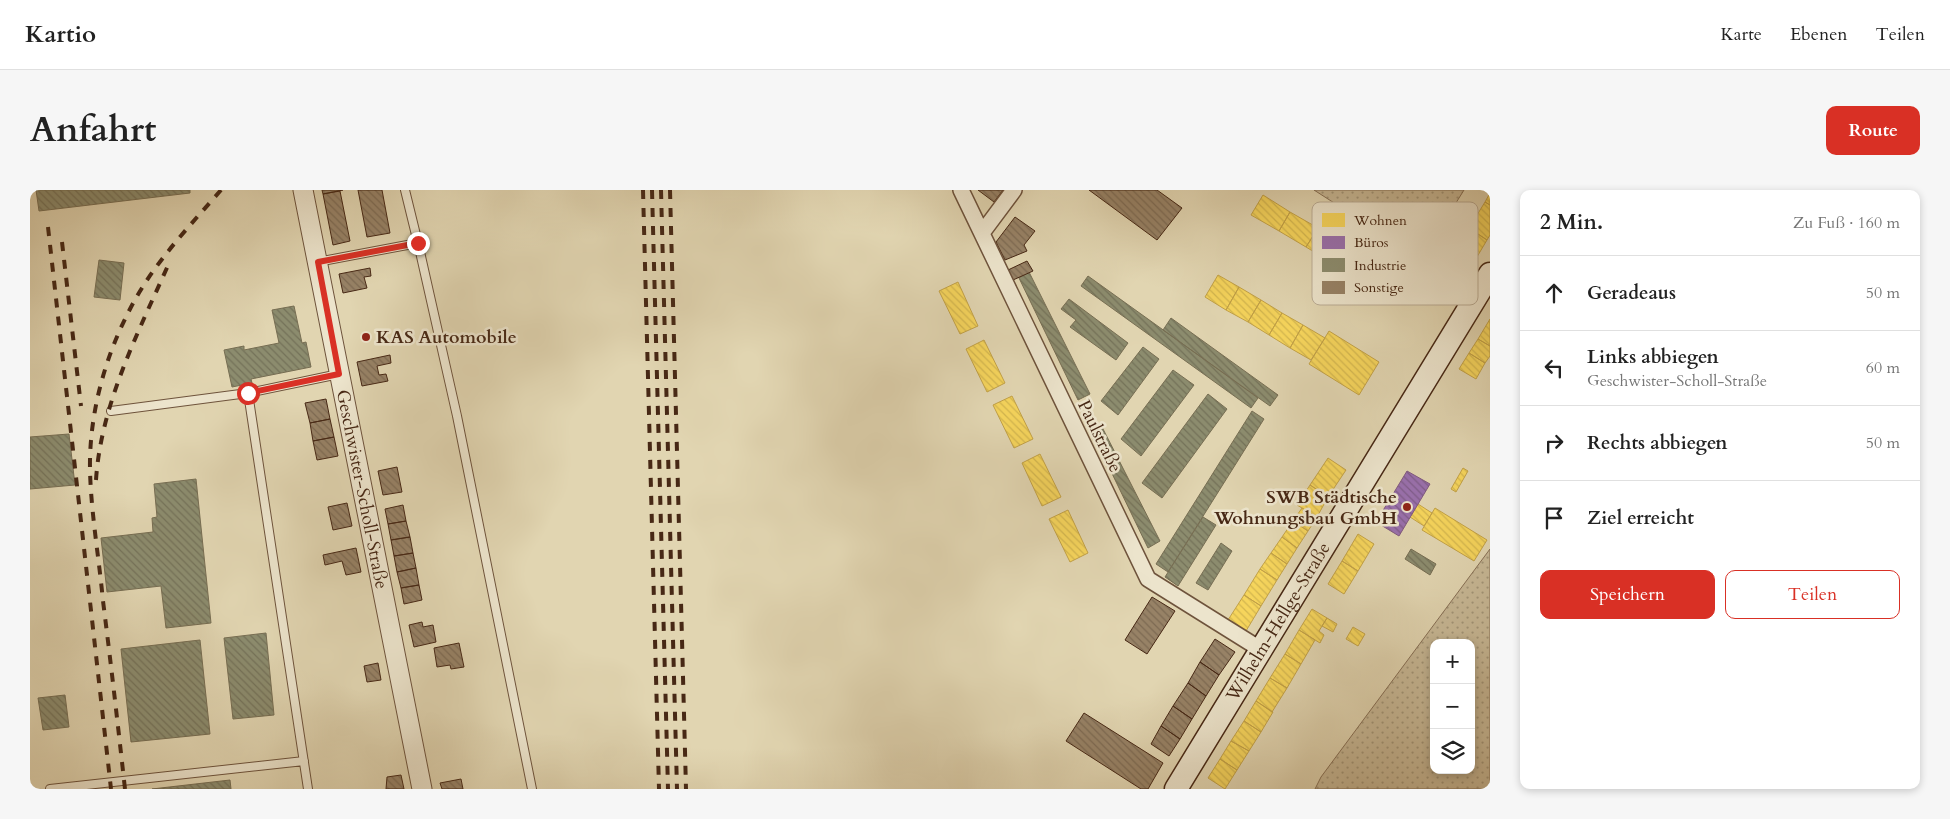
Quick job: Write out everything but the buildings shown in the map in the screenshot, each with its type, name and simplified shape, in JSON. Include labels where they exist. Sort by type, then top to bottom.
[{"type":"main road","name":"Wilhelm-Hellge-Straße","points":[[1478,294],[1490,274]]},
{"type":"main road","name":"Wilhelm-Hellge-Straße","points":[[1176,789],[1471,305]]},
{"type":"street","name":"Geschwister-Scholl-Straße","points":[[303,190],[422,789]]},
{"type":"street","name":"Paulstraße","points":[[961,190],[1148,579],[1260,649]]},
{"type":"street","points":[[982,233],[1014,190]]},
{"type":"lane","points":[[405,190],[457,416],[532,789]]},
{"type":"lane","points":[[318,262],[418,243]]},
{"type":"lane","points":[[111,411],[248,393],[339,374]]},
{"type":"lane","points":[[248,393],[308,789]]},
{"type":"lane","points":[[50,789],[304,761]]},
{"type":"shaded area","points":[[1314,190],[1464,190],[1457,202],[1333,202]]},
{"type":"shaded area","points":[[1490,549],[1490,789],[1315,789],[1321,777]]},
{"type":"railway","points":[[125,789],[92,503],[90,450],[95,409],[105,369],[119,331],[137,296],[170,248],[221,190]]},
{"type":"railway","points":[[643,190],[659,789]]},
{"type":"railway","points":[[652,190],[668,789]]},
{"type":"railway","points":[[661,190],[677,789]]},
{"type":"railway","points":[[670,190],[686,789]]},
{"type":"railway","points":[[48,227],[111,789]]},
{"type":"railway","points":[[62,242],[81,406]]},
{"type":"railway","points":[[96,480],[99,451],[113,395],[134,341],[170,261]]},
{"type":"place","name":"KAS Automobile","points":[[366,337]]},
{"type":"place","name":"SWB Städtische Wohnungsbau GmbH","points":[[1407,507]]},
{"type":"route","points":[[248,393],[339,374],[318,262],[418,243]]}]
